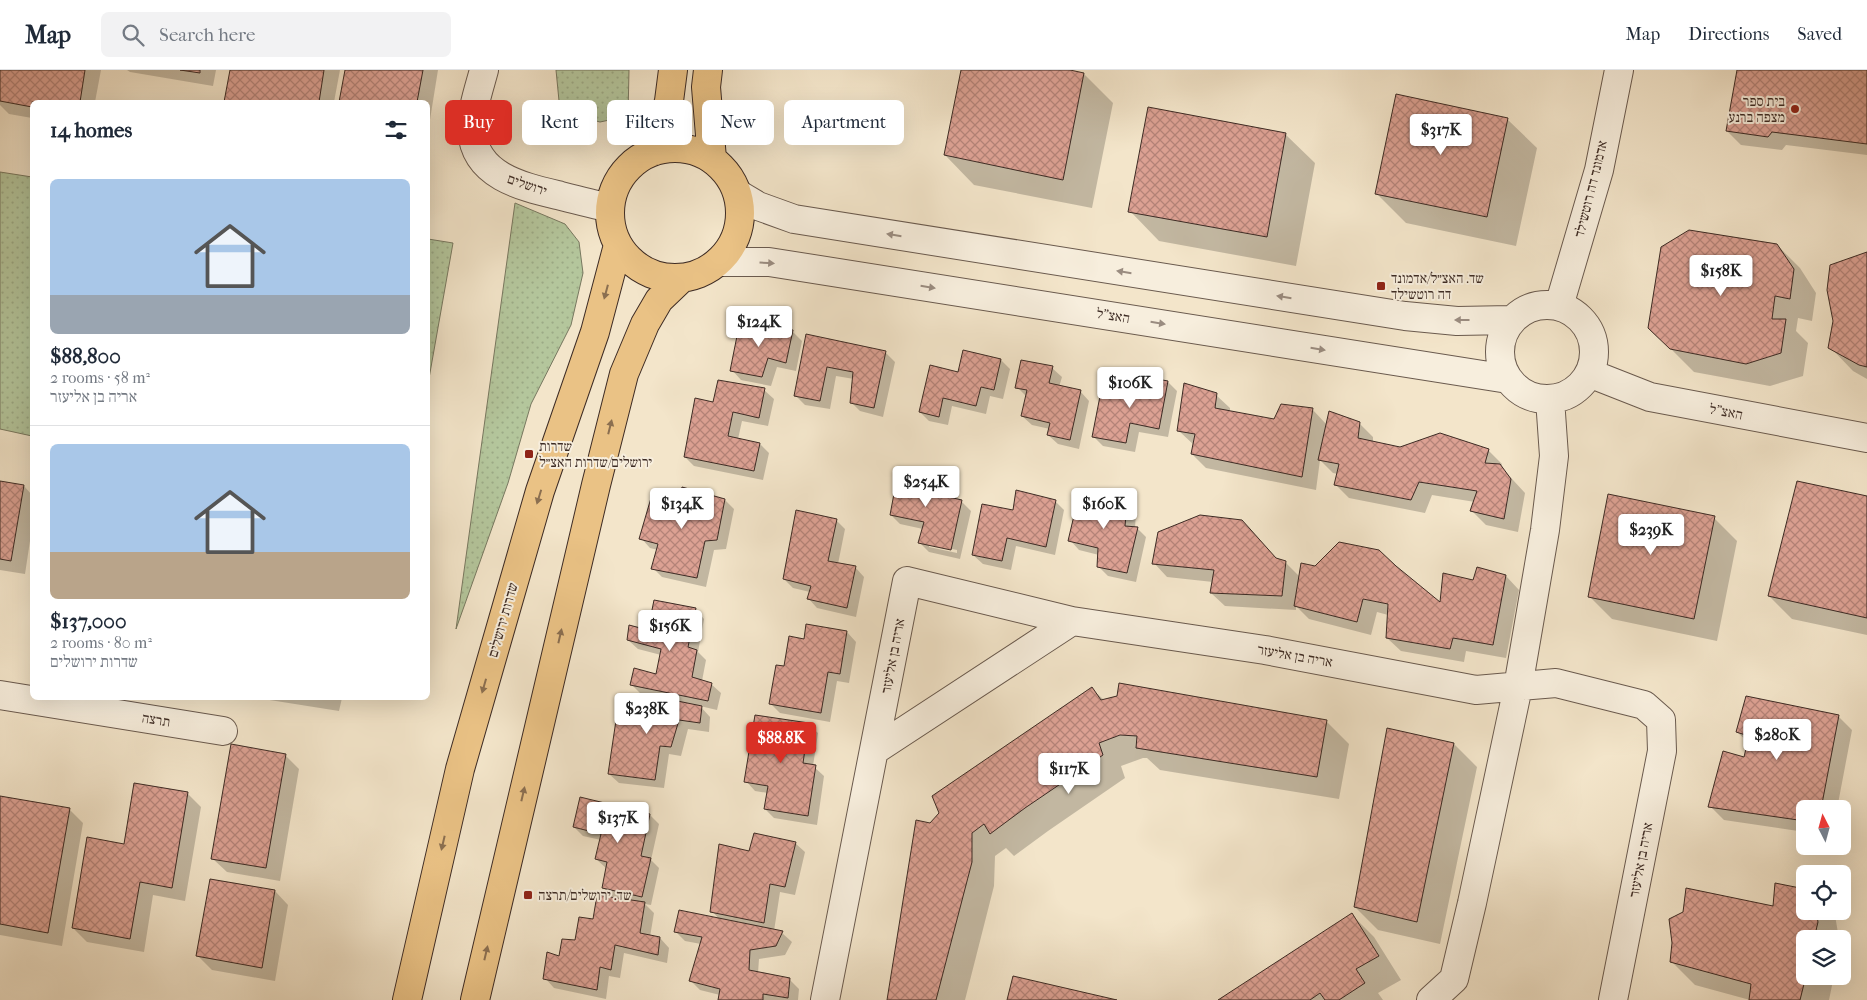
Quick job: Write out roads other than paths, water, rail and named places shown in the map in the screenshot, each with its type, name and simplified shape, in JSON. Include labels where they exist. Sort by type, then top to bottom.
[{"type":"main road","points":[[655,151],[670,101],[673,70]]},
{"type":"main road","points":[[708,70],[706,87],[712,159]]},
{"type":"main road","points":[[674,148],[694,151],[712,159],[732,180],[738,194],[741,212],[738,231],[731,248],[719,262],[702,273],[682,278],[663,278],[645,271],[629,260],[618,245],[611,227],[610,208],[614,189],[624,173],[638,160],[655,151],[674,148]]},
{"type":"main road","name":"שדרות ירושלים","points":[[407,1000],[460,769],[540,491],[595,332],[618,245]]},
{"type":"main road","points":[[475,1000],[593,495],[624,374],[645,324],[660,300],[682,278]]},
{"type":"street","name":"ירושלים","points":[[484,70],[474,112],[472,131],[478,154],[489,168],[505,180],[531,189],[610,208]]},
{"type":"street","name":"אדמונד דה רוטשילד","points":[[1559,306],[1598,170],[1619,70]]},
{"type":"street","points":[[738,194],[767,209],[804,221],[1405,316],[1457,321],[1511,320]]},
{"type":"street","name":"האצ\"ל","points":[[719,262],[769,262],[1508,379]]},
{"type":"street","points":[[1546,304],[1559,306],[1574,313],[1585,324],[1592,338],[1594,354],[1589,373],[1573,391],[1561,397],[1550,399],[1535,398],[1520,391],[1508,379],[1500,358],[1500,345],[1504,332],[1511,320],[1521,312],[1533,306],[1546,304]]},
{"type":"street","name":"האצ\"ל","points":[[1589,373],[1650,397],[1867,438]]},
{"type":"street","points":[[1431,1000],[1454,979],[1476,886],[1518,687],[1545,530],[1554,456],[1550,399]]},
{"type":"street","name":"אריה בן אליעזר","points":[[825,1000],[907,581],[1072,621],[1265,650],[1476,690],[1556,683],[1644,705],[1661,720],[1662,751],[1612,1000]]},
{"type":"street","points":[[875,750],[1072,621]]},
{"type":"street","name":"תרצה","points":[[0,695],[30,700]]},
{"type":"street","name":"תרצה","points":[[31,700],[223,731]]},
{"type":"place","name":"בית ספר מצפה ברנע","points":[[1795,109]]},
{"type":"place","name":"שד. האצ״ל/אדמונד דה רוטשילד","points":[[1381,286]]},
{"type":"place","name":"שדרות ירושלים/שדרות האצ״ל","points":[[529,454]]},
{"type":"place","name":"שד. ירושלים/תרצה","points":[[528,895]]}]
